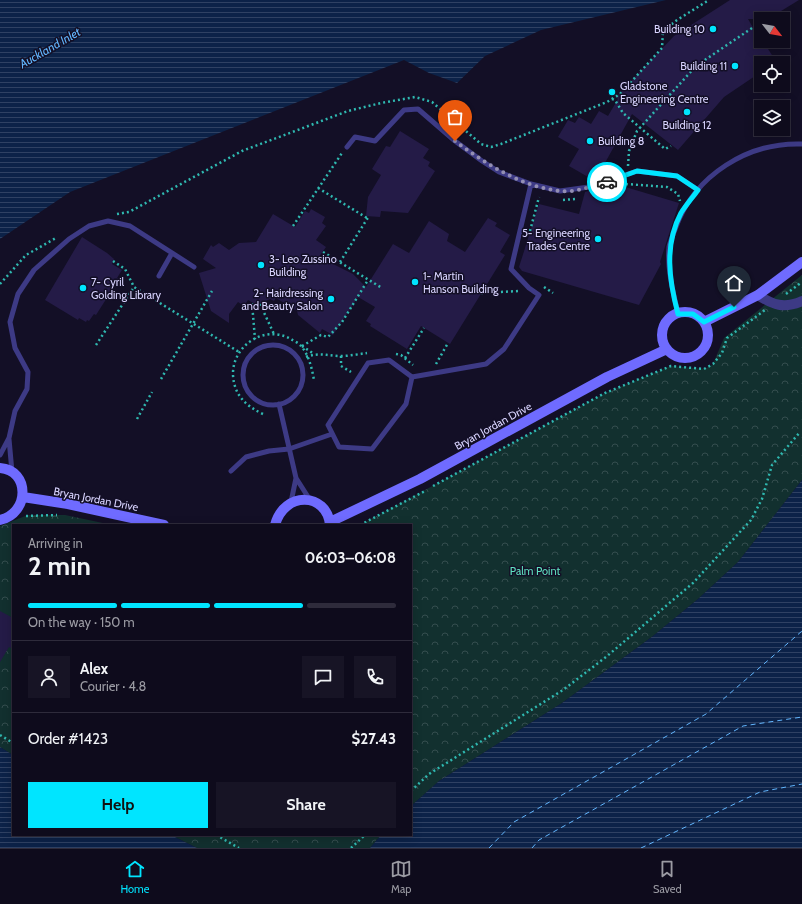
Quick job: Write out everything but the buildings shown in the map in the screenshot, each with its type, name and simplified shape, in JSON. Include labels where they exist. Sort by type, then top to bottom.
[{"type":"main road","points":[[704,322],[758,295],[802,262]]},
{"type":"main road","points":[[678,314],[693,314],[704,322],[708,338],[706,345],[701,352],[687,358],[680,357],[667,349],[663,341],[664,329],[671,318],[678,314]]},
{"type":"main road","name":"Bryan Jordan Drive","points":[[330,524],[420,479],[607,377],[667,349]]},
{"type":"main road","points":[[0,468],[12,472],[18,479],[22,488],[23,497],[20,506],[15,513],[8,518],[0,520]]},
{"type":"main road","name":"Bryan Jordan Drive","points":[[23,497],[68,504],[159,524]]},
{"type":"main road","points":[[275,524],[277,516],[283,508],[291,502],[300,500],[310,501],[323,509],[330,524]]},
{"type":"street","points":[[758,295],[773,304],[785,306],[802,301]]},
{"type":"lane","points":[[347,147],[354,137],[375,141],[404,110],[418,109],[455,141],[482,161],[499,172],[531,184],[560,191],[589,187],[637,171],[677,176],[698,190]]},
{"type":"lane","points":[[678,314],[671,285],[669,247],[681,213],[698,190],[718,169],[756,149],[787,143],[802,144]]},
{"type":"lane","points":[[412,378],[406,404],[372,449],[339,447],[328,425],[368,363],[389,360],[412,378],[486,364],[504,349],[539,295],[526,285],[511,269],[531,184]]},
{"type":"lane","points":[[0,455],[9,438],[15,411],[27,389],[28,372],[15,348],[10,322],[18,294],[34,270],[69,239],[89,226],[108,221],[130,226],[194,267]]},
{"type":"lane","points":[[159,276],[172,253]]},
{"type":"lane","points":[[269,345],[278,345],[288,348],[296,355],[301,364],[303,374],[301,384],[296,394],[288,401],[279,404],[269,405],[260,402],[246,389],[243,380],[243,370],[246,361],[252,353],[269,345]]},
{"type":"lane","points":[[279,404],[296,478],[310,501]]},
{"type":"lane","points":[[232,471],[246,457],[269,451],[289,449],[332,434]]},
{"type":"lane","points":[[9,438],[12,472]]},
{"type":"lane","points":[[291,502],[296,478]]},
{"type":"path","points":[[679,202],[678,194],[667,187],[618,185],[628,165],[629,151],[637,131],[696,66],[754,27]]},
{"type":"path","points":[[616,100],[623,113],[665,149],[671,146]]},
{"type":"path","points":[[294,226],[318,188],[347,147]]},
{"type":"path","points":[[318,188],[368,217],[340,262]]},
{"type":"path","points":[[528,195],[546,198]]},
{"type":"path","points":[[528,238],[540,196]]},
{"type":"path","points":[[561,200],[581,198]]},
{"type":"path","points":[[323,252],[382,288]]},
{"type":"path","points":[[113,261],[125,269],[134,288],[239,352]]},
{"type":"path","points":[[302,346],[321,335],[328,337],[342,322],[368,280]]},
{"type":"path","points":[[362,524],[605,393],[671,366],[704,369],[713,364],[722,353],[727,338],[802,282]]},
{"type":"path","points":[[481,293],[520,291],[526,285]]},
{"type":"path","points":[[542,286],[553,293]]},
{"type":"path","points":[[96,345],[134,288]]},
{"type":"path","points":[[161,379],[212,291]]},
{"type":"path","points":[[252,303],[255,339]]},
{"type":"path","points":[[260,304],[274,334]]},
{"type":"path","points":[[405,358],[424,328]]},
{"type":"path","points":[[263,414],[246,404],[238,395],[234,385],[234,362],[239,352],[248,343],[255,339],[264,335],[274,334],[286,337],[314,354]]},
{"type":"path","points":[[302,346],[312,366],[314,380]]},
{"type":"path","points":[[340,356],[341,366],[352,372]]},
{"type":"path","points":[[137,419],[152,392]]},
{"type":"path","points":[[412,790],[429,774],[563,690],[606,657],[693,583],[751,520],[762,499],[772,465],[800,432]]},
{"type":"path","points":[[21,518],[28,515],[58,515]]},
{"type":"path","points":[[0,735],[12,743]]},
{"type":"path","points":[[218,836],[239,848]]},
{"type":"path","points":[[351,848],[364,836]]},
{"type":"green space","name":"Palm Point","points":[[802,275],[802,480],[738,562],[698,599],[653,636],[562,703],[439,781],[412,805],[412,524],[362,524],[605,393],[671,366],[705,369],[713,364],[724,338]]},
{"type":"green space","points":[[28,515],[65,515],[107,524],[12,524],[12,754],[0,747],[0,526]]},
{"type":"green space","points":[[173,836],[380,836],[370,848],[197,848]]},
{"type":"water","name":"Auckland Inlet","points":[[0,0],[666,0],[541,30],[485,56],[457,83],[429,73],[404,60],[70,192],[0,239]]},
{"type":"water","points":[[802,480],[802,848],[370,848],[380,836],[412,836],[412,805],[439,781],[562,703],[653,636],[698,599],[738,562]]},
{"type":"water","points":[[0,747],[12,754],[12,836],[173,836],[197,848],[0,848]]},
{"type":"ferry route","points":[[489,848],[514,822],[706,714],[802,631]]},
{"type":"ferry route","points":[[532,848],[539,840],[743,726],[802,717]]},
{"type":"ferry route","points":[[641,848],[760,792],[802,784]]},
{"type":"way so far","points":[[455,141],[499,172],[531,184],[560,191],[589,187],[607,182]]},
{"type":"place","name":"Building 10","points":[[713,29]]},
{"type":"place","name":"Building 11","points":[[735,66]]},
{"type":"place","name":"Gladstone Engineering Centre","points":[[612,92]]},
{"type":"place","name":"Building 12","points":[[687,112]]},
{"type":"place","name":"Building 8","points":[[590,141]]},
{"type":"place","name":"5- Engineering Trades Centre","points":[[598,239]]},
{"type":"place","name":"3- Leo Zussino Building","points":[[261,265]]},
{"type":"place","name":"1- Martin Hanson Building","points":[[415,282]]},
{"type":"place","name":"7- Cyril Golding Library","points":[[83,288]]},
{"type":"place","name":"2- Hairdressing and Beauty Salon","points":[[331,299]]},
{"type":"route","points":[[607,182],[637,171],[677,176],[698,190],[681,213],[669,247],[671,285],[678,314],[685,312],[693,314],[704,322],[734,307]]}]
